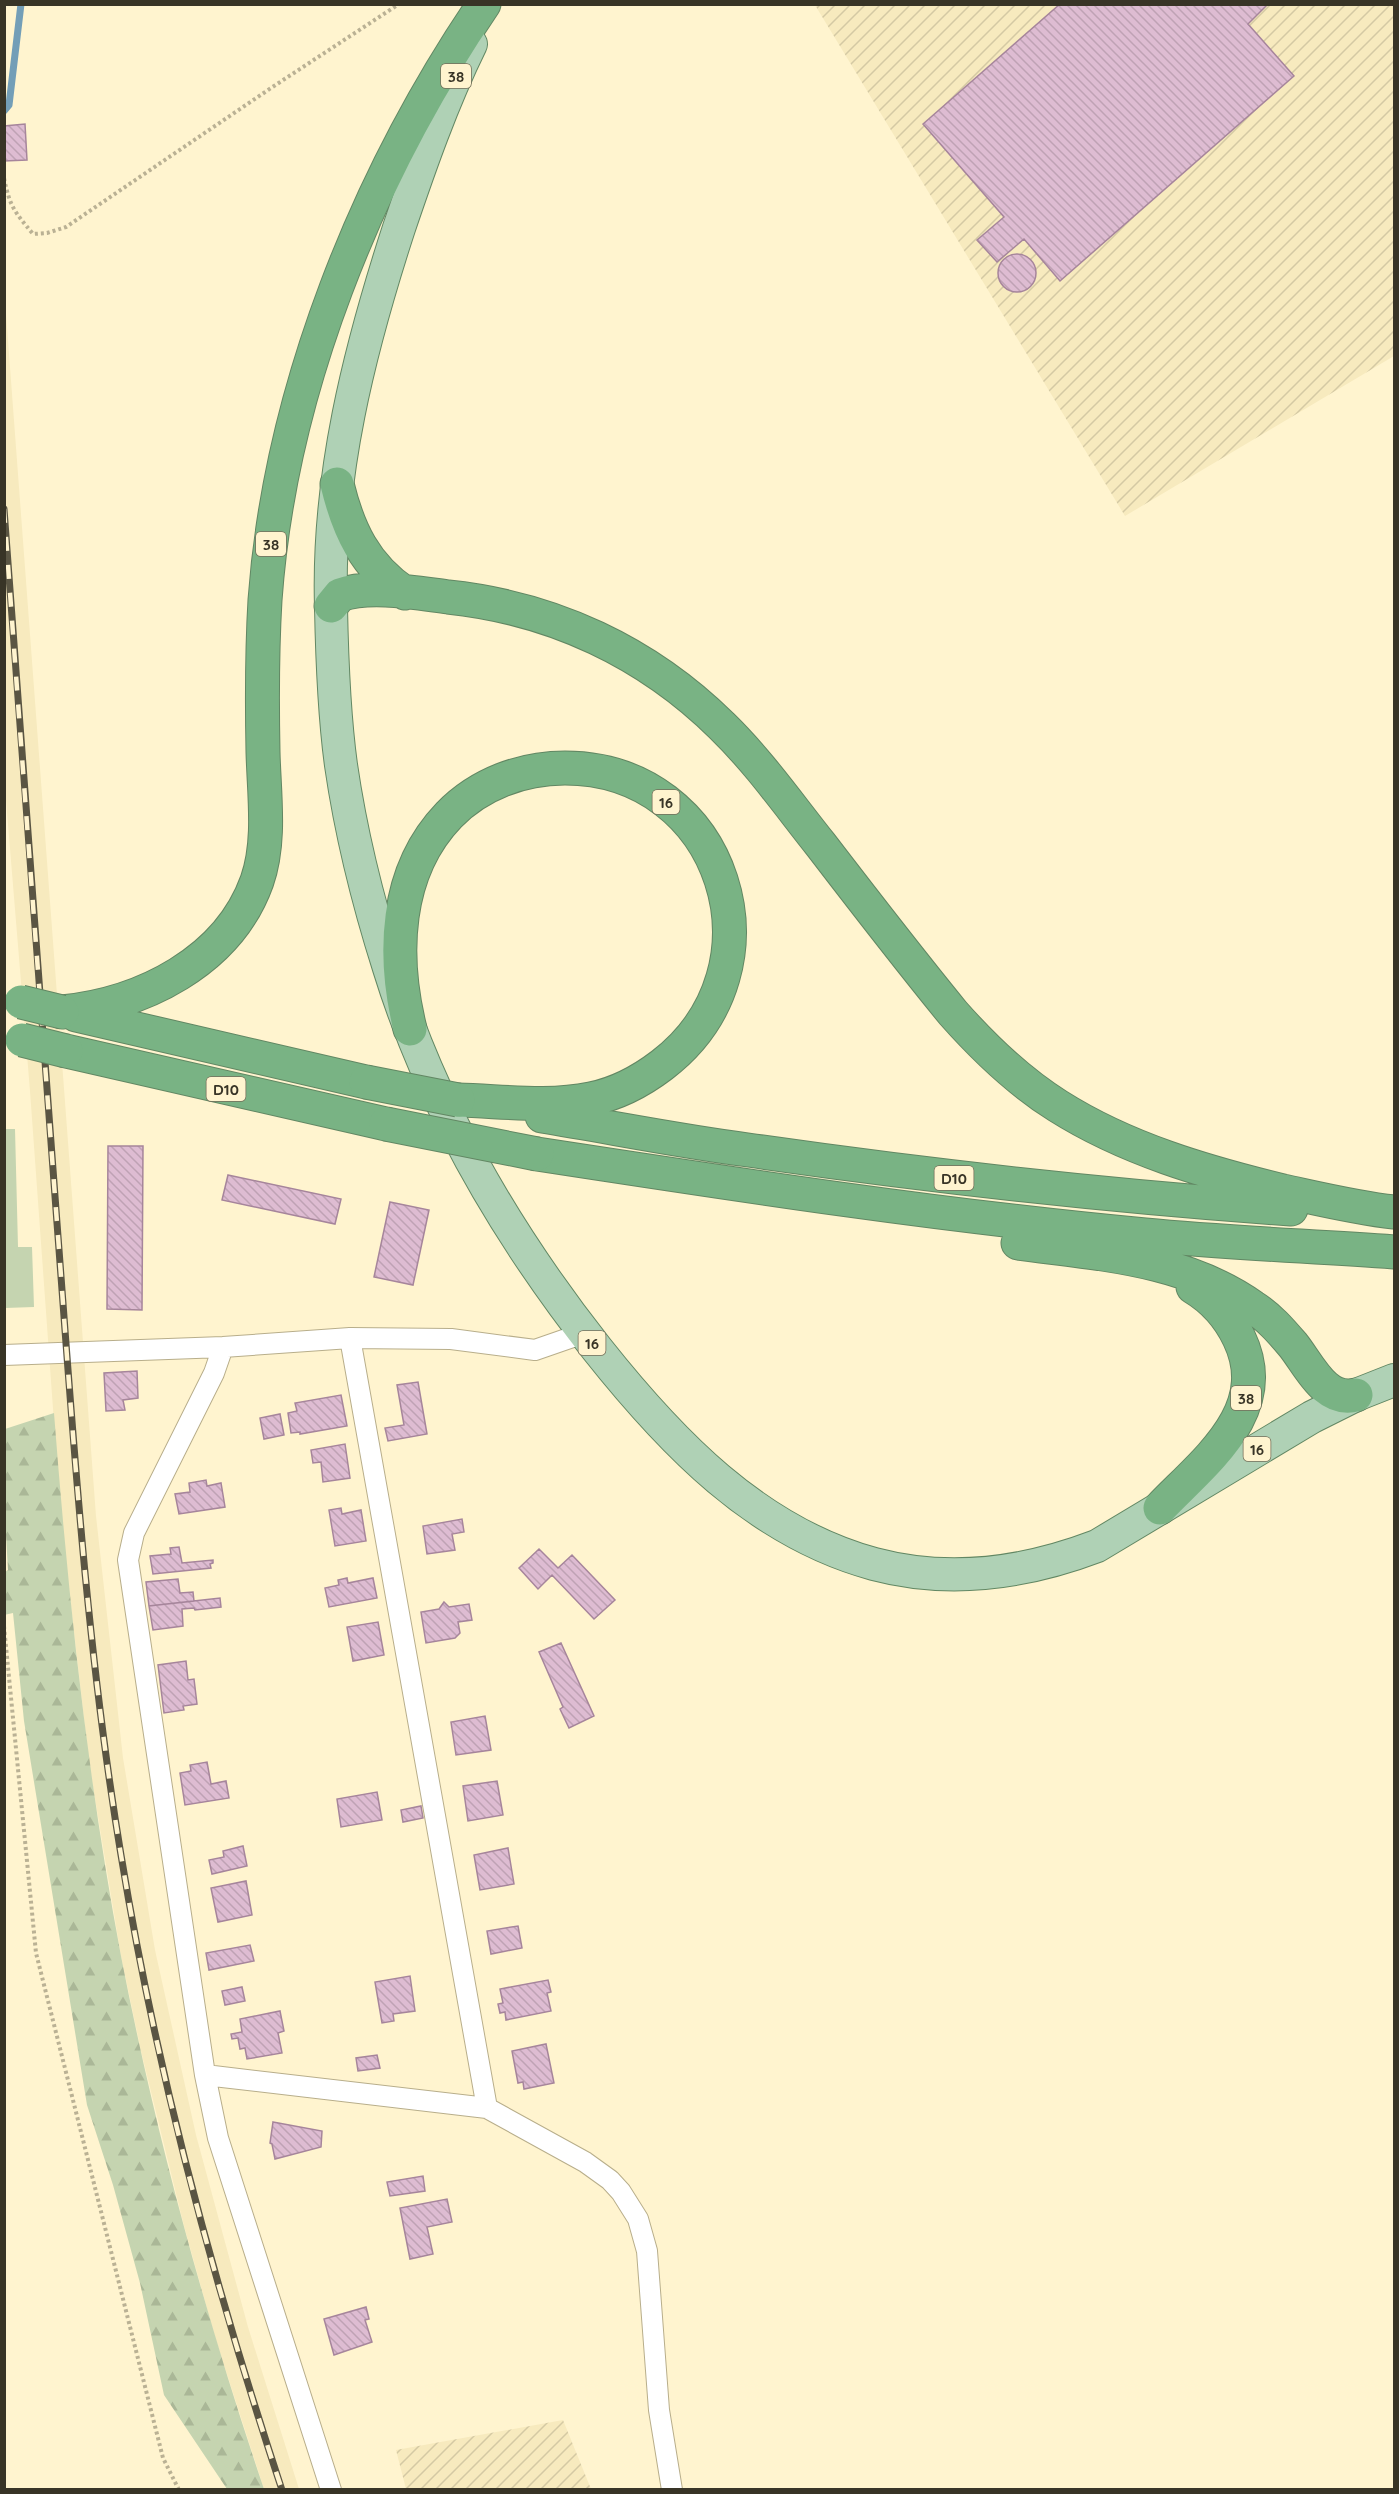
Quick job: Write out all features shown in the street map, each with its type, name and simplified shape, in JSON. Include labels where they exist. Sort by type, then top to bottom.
[{"type":"highway","name":"38","points":[[62,1012],[85,1010],[129,998],[157,986],[194,964],[213,947],[237,918],[256,881],[265,837],[261,675],[265,598],[272,533],[286,452],[326,320],[388,166],[448,57],[484,4]]},
{"type":"highway","points":[[337,484],[352,533],[360,549],[381,574],[405,593]]},
{"type":"highway","points":[[331,606],[340,595],[353,591],[468,599],[526,610],[600,638],[635,657],[697,702],[748,753],[919,972],[976,1039],[1027,1084],[1057,1106],[1122,1141],[1205,1169],[1325,1200],[1395,1214]]},
{"type":"highway","name":"16","points":[[410,1029],[399,960],[403,911],[416,862],[427,843],[455,810],[490,785],[531,771],[553,768],[601,771],[646,788],[666,802],[700,837],[722,880],[728,903],[729,952],[725,976],[717,999],[690,1040],[659,1067],[630,1085],[605,1095],[576,1101],[515,1107]]},
{"type":"highway","name":"D10","points":[[13,999],[205,1047],[366,1082],[746,1150],[957,1178],[1164,1200],[1395,1214]]},
{"type":"highway","name":"D10","points":[[10,1038],[386,1124],[537,1154],[802,1194],[1146,1235],[1395,1252]]},
{"type":"highway","points":[[802,1194],[958,1234],[1135,1259],[1187,1273],[1234,1294],[1276,1326],[1309,1369],[1331,1391],[1344,1396],[1356,1395]]},
{"type":"highway","name":"38","points":[[1135,1259],[1162,1269],[1212,1300],[1236,1331],[1243,1346],[1249,1377],[1245,1406],[1232,1431],[1160,1508]]},
{"type":"main road","name":"38","points":[[410,1029],[389,969],[354,839],[340,763],[331,606],[331,542],[337,484],[353,390],[384,274],[446,100],[491,4]]},
{"type":"main road","name":"16","points":[[410,1029],[432,1081],[486,1187],[526,1254],[584,1333],[636,1398],[668,1432],[726,1486],[790,1528],[842,1553],[874,1564],[921,1573],[953,1575],[987,1574],[1026,1568],[1065,1558],[1097,1546],[1312,1417],[1356,1395],[1395,1380]]},
{"type":"street","points":[[4,1355],[223,1347],[350,1338],[452,1339],[535,1350],[584,1333]]},
{"type":"street","points":[[350,1338],[487,2108]]},
{"type":"street","points":[[223,1347],[214,1373],[134,1533],[128,1560],[206,2075],[218,2138],[331,2490]]},
{"type":"street","points":[[206,2075],[487,2108],[598,2171],[621,2192],[638,2219],[647,2251],[659,2410],[672,2490]]},
{"type":"path","points":[[4,178],[13,211],[33,234],[47,233],[66,227],[399,4]]},
{"type":"path","points":[[4,1626],[36,1953],[163,2458],[179,2490]]},
{"type":"shaded area","points":[[815,5],[1394,5],[1394,356],[1125,516]]},
{"type":"shaded area","points":[[4,287],[96,1516],[123,1758],[155,1950],[196,2135],[248,2327],[299,2489],[264,2489],[215,2337],[184,2226],[141,2051],[121,1956],[89,1762],[61,1519],[5,788]]},
{"type":"shaded area","points":[[563,2420],[591,2489],[406,2489],[396,2450]]},
{"type":"green space","points":[[5,1129],[15,1129],[18,1247],[32,1247],[34,1307],[5,1308]]},
{"type":"green space","points":[[54,1413],[80,1685],[98,1821],[121,1956],[166,2158],[202,2291],[264,2489],[227,2489],[164,2395],[140,2283],[113,2185],[87,2105],[24,1721],[13,1613],[4,1615],[5,1572],[8,1570],[4,1501],[5,1429]]},
{"type":"building","points":[[1060,4],[1268,4],[1248,24],[1294,76],[1060,281],[1024,239],[997,262],[977,240],[1004,217],[923,124]]},
{"type":"building","points":[[25,124],[27,160],[4,161],[4,126]]},
{"type":"building","points":[[1017,254],[1030,260],[1036,273],[1030,286],[1017,292],[1004,286],[998,273],[1004,260]]},
{"type":"building","points":[[108,1146],[143,1146],[142,1310],[107,1309]]},
{"type":"building","points":[[228,1175],[341,1199],[335,1224],[222,1200]]},
{"type":"building","points":[[390,1202],[429,1210],[413,1285],[374,1277]]},
{"type":"building","points":[[137,1371],[138,1398],[123,1400],[125,1410],[106,1411],[104,1373]]},
{"type":"building","points":[[418,1382],[427,1434],[388,1441],[385,1428],[404,1425],[397,1385]]},
{"type":"building","points":[[341,1395],[347,1426],[300,1434],[300,1432],[291,1433],[288,1413],[297,1411],[295,1403]]},
{"type":"building","points":[[280,1414],[284,1435],[264,1439],[260,1418]]},
{"type":"building","points":[[345,1444],[350,1478],[323,1482],[321,1462],[313,1463],[311,1450]]},
{"type":"building","points":[[206,1480],[207,1486],[221,1483],[225,1507],[179,1514],[175,1494],[190,1492],[189,1483]]},
{"type":"building","points":[[341,1508],[342,1514],[361,1510],[366,1541],[335,1546],[329,1510]]},
{"type":"building","points":[[462,1519],[464,1532],[452,1534],[455,1550],[427,1554],[423,1526]]},
{"type":"building","points":[[179,1547],[182,1563],[213,1560],[210,1564],[211,1568],[153,1574],[150,1556],[171,1554],[170,1548]]},
{"type":"building","points":[[539,1549],[558,1568],[572,1555],[615,1600],[594,1619],[552,1575],[538,1589],[519,1568]]},
{"type":"building","points":[[347,1578],[348,1583],[373,1578],[377,1598],[329,1607],[325,1588],[339,1585],[338,1580]]},
{"type":"building","points":[[178,1579],[180,1593],[193,1592],[194,1601],[149,1606],[146,1582]]},
{"type":"building","points":[[220,1598],[221,1607],[182,1609],[183,1626],[153,1630],[149,1606]]},
{"type":"building","points":[[444,1602],[449,1607],[469,1604],[472,1620],[458,1622],[460,1633],[455,1638],[426,1643],[421,1612],[439,1609]]},
{"type":"building","points":[[378,1622],[384,1655],[353,1661],[347,1627]]},
{"type":"building","points":[[561,1643],[594,1716],[569,1728],[560,1709],[563,1707],[539,1652]]},
{"type":"building","points":[[186,1661],[188,1680],[194,1679],[197,1704],[183,1706],[184,1710],[164,1713],[158,1665]]},
{"type":"building","points":[[485,1716],[491,1750],[456,1755],[451,1722]]},
{"type":"building","points":[[207,1762],[211,1784],[226,1781],[229,1798],[185,1805],[180,1773],[191,1771],[190,1765]]},
{"type":"building","points":[[497,1781],[503,1815],[468,1821],[463,1786]]},
{"type":"building","points":[[377,1792],[382,1820],[341,1827],[337,1799]]},
{"type":"building","points":[[421,1806],[423,1818],[403,1822],[401,1810]]},
{"type":"building","points":[[243,1846],[247,1866],[212,1874],[209,1860],[224,1857],[223,1851]]},
{"type":"building","points":[[508,1848],[514,1884],[480,1890],[474,1855]]},
{"type":"building","points":[[246,1881],[252,1915],[218,1922],[211,1888]]},
{"type":"building","points":[[518,1926],[522,1948],[491,1954],[487,1931]]},
{"type":"building","points":[[250,1945],[254,1961],[209,1970],[206,1953]]},
{"type":"building","points":[[410,1976],[415,2011],[393,2014],[394,2021],[382,2023],[375,1982]]},
{"type":"building","points":[[548,1980],[551,1992],[547,1993],[551,2011],[506,2020],[505,2012],[500,2013],[498,2004],[503,2003],[500,1989]]},
{"type":"building","points":[[242,1987],[245,2001],[225,2005],[222,1991]]},
{"type":"building","points":[[280,2011],[284,2031],[278,2033],[282,2053],[247,2059],[245,2048],[240,2049],[238,2038],[232,2039],[231,2034],[242,2032],[240,2019]]},
{"type":"building","points":[[546,2044],[554,2083],[524,2089],[523,2082],[518,2083],[512,2051]]},
{"type":"building","points":[[377,2055],[380,2068],[358,2071],[356,2058]]},
{"type":"building","points":[[273,2122],[322,2131],[321,2147],[275,2159],[270,2143]]},
{"type":"building","points":[[423,2176],[425,2191],[390,2196],[387,2182]]},
{"type":"building","points":[[447,2199],[452,2222],[427,2227],[433,2254],[410,2259],[400,2208]]},
{"type":"building","points":[[366,2307],[369,2319],[365,2320],[372,2342],[334,2355],[324,2319]]},
{"type":"waterway","points":[[4,111],[9,105],[21,4]]},
{"type":"railway","points":[[4,509],[75,1460],[98,1697],[109,1776],[135,1935],[169,2096],[210,2254],[282,2490]]}]
